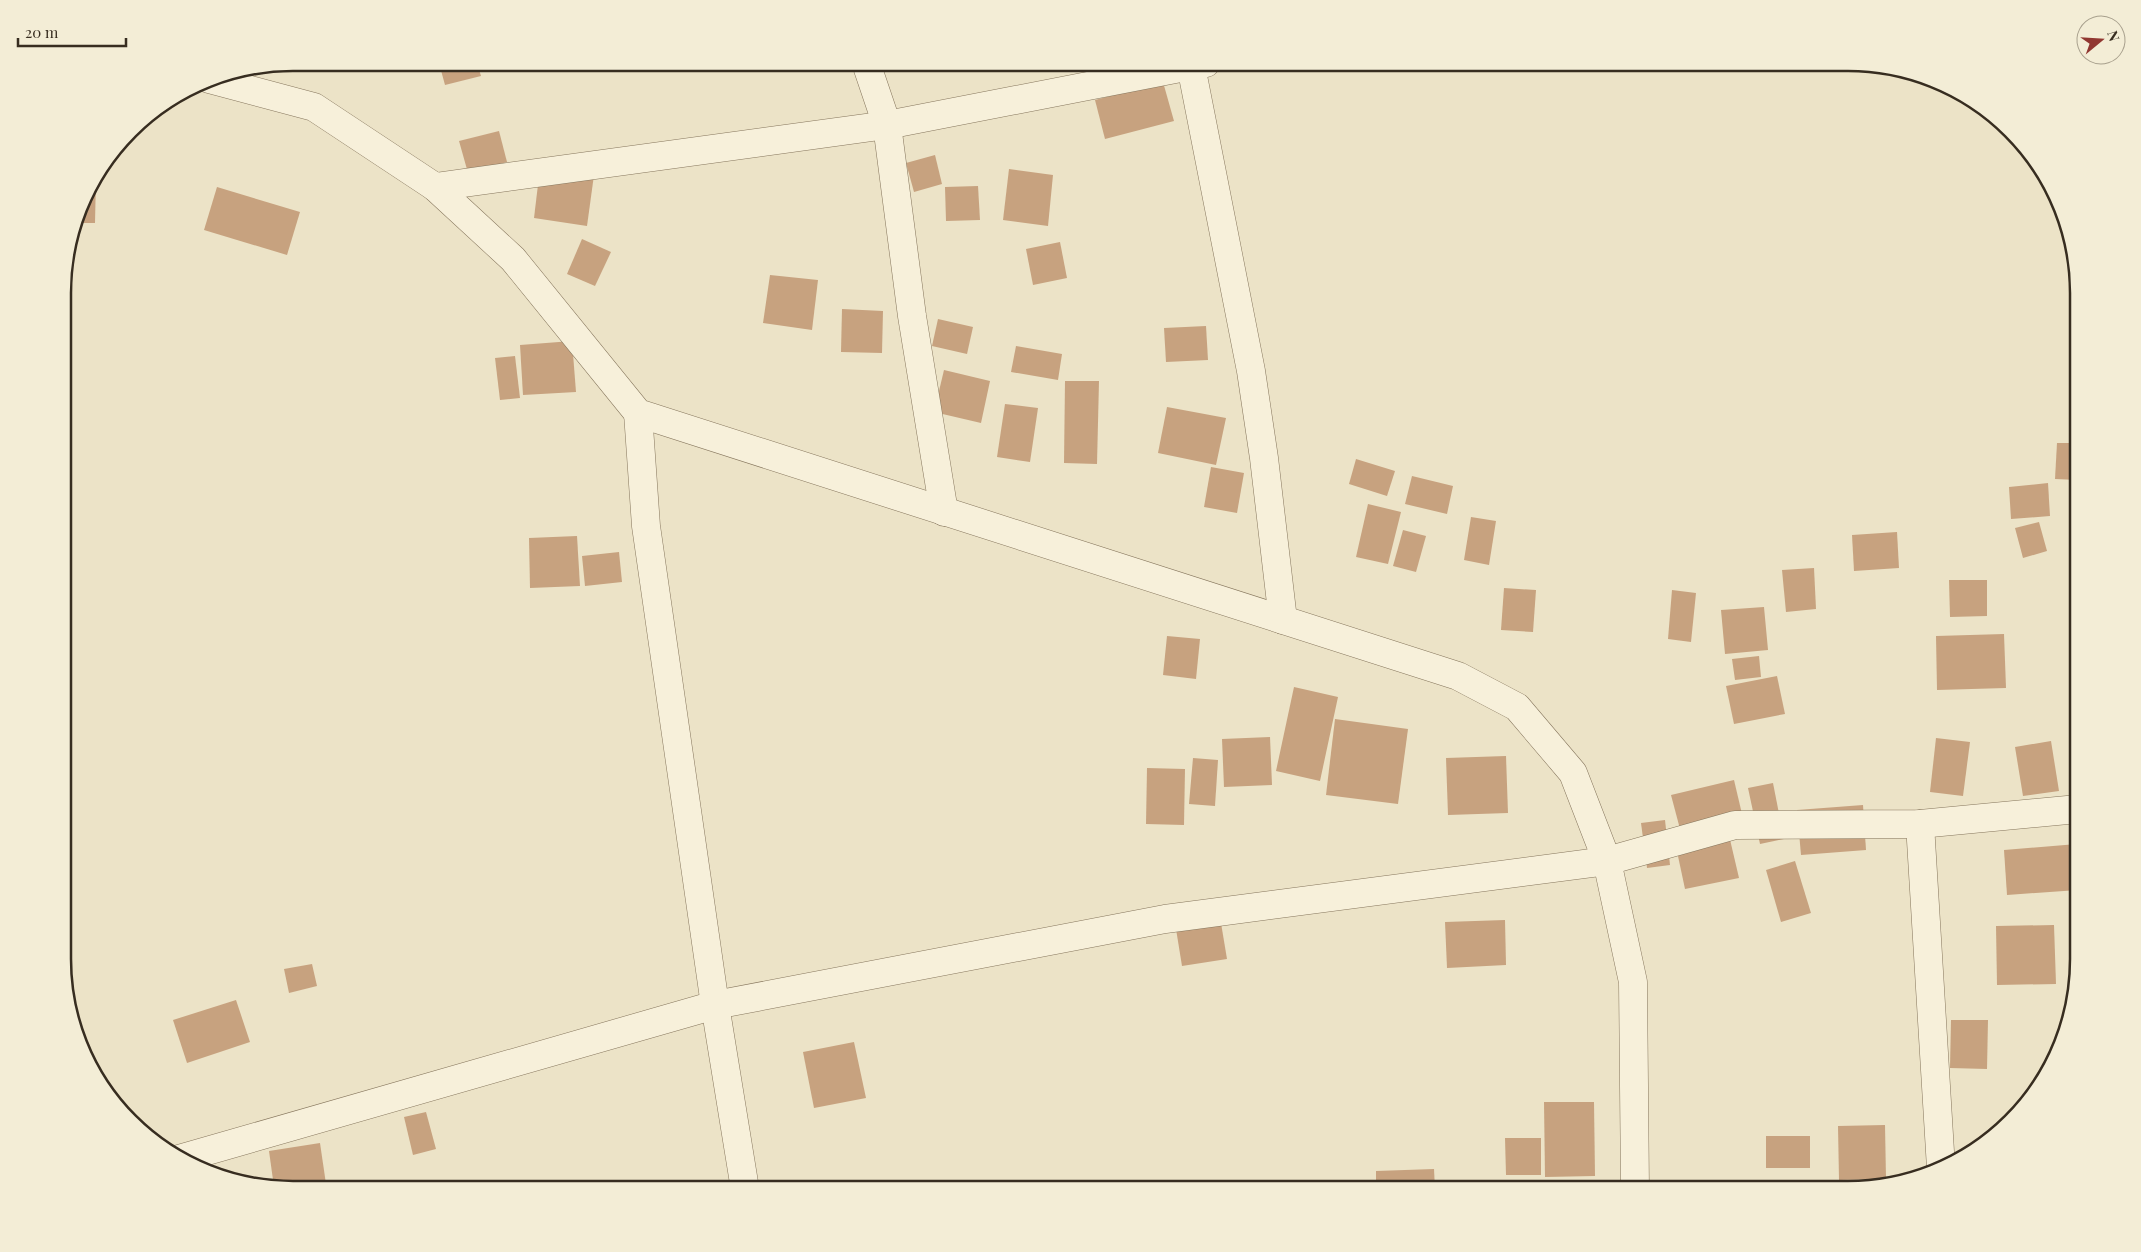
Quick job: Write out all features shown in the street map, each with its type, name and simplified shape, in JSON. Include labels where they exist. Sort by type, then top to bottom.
[{"type":"street","points":[[869,71],[887,125],[912,316],[944,512]]},
{"type":"street","points":[[435,187],[887,125],[1162,71]]},
{"type":"street","points":[[1199,71],[1251,371],[1264,458],[1282,620]]},
{"type":"street","points":[[223,83],[314,107],[435,187],[513,259],[638,413],[1458,676],[1517,707],[1574,773],[1607,861],[1633,982],[1636,1181]]},
{"type":"street","points":[[638,413],[646,526],[715,1005],[744,1181]]},
{"type":"street","points":[[196,1158],[715,1005],[1164,919],[1607,861],[1735,825],[1920,824],[2070,810]]},
{"type":"street","points":[[1920,824],[1941,1161]]},
{"type":"building","points":[[441,71],[479,71],[481,76],[445,85]]},
{"type":"building","points":[[1163,82],[1174,121],[1105,139],[1095,100]]},
{"type":"building","points":[[499,131],[507,162],[468,173],[459,141]]},
{"type":"building","points":[[935,155],[942,184],[914,192],[906,163]]},
{"type":"building","points":[[540,168],[594,175],[587,226],[534,218]]},
{"type":"building","points":[[1009,169],[1053,175],[1048,226],[1003,220]]},
{"type":"building","points":[[978,186],[980,220],[946,221],[945,187]]},
{"type":"building","points":[[217,187],[300,212],[287,255],[204,230]]},
{"type":"building","points":[[96,192],[95,223],[83,223]]},
{"type":"building","points":[[582,239],[611,252],[595,286],[567,274]]},
{"type":"building","points":[[1060,242],[1067,278],[1033,285],[1026,249]]},
{"type":"building","points":[[770,275],[818,280],[812,330],[763,323]]},
{"type":"building","points":[[842,309],[883,311],[882,353],[841,352]]},
{"type":"building","points":[[938,319],[973,327],[967,354],[932,346]]},
{"type":"building","points":[[1206,326],[1208,360],[1166,362],[1164,328]]},
{"type":"building","points":[[572,341],[576,392],[523,395],[520,345]]},
{"type":"building","points":[[1016,346],[1062,354],[1058,380],[1011,372]]},
{"type":"building","points":[[515,356],[520,398],[500,400],[495,358]]},
{"type":"building","points":[[944,370],[990,381],[981,423],[934,412]]},
{"type":"building","points":[[1065,381],[1099,381],[1097,464],[1064,463]]},
{"type":"building","points":[[1005,404],[1038,408],[1030,462],[997,457]]},
{"type":"building","points":[[1167,407],[1226,418],[1216,465],[1158,453]]},
{"type":"building","points":[[2057,443],[2070,443],[2070,480],[2055,479]]},
{"type":"building","points":[[1356,459],[1395,471],[1387,496],[1349,484]]},
{"type":"building","points":[[1211,467],[1244,473],[1237,513],[1204,507]]},
{"type":"building","points":[[1412,476],[1453,486],[1447,514],[1405,504]]},
{"type":"building","points":[[2048,483],[2050,516],[2011,519],[2009,487]]},
{"type":"building","points":[[1368,504],[1401,512],[1388,564],[1356,557]]},
{"type":"building","points":[[1471,517],[1496,521],[1489,565],[1464,560]]},
{"type":"building","points":[[2039,522],[2047,551],[2023,558],[2015,528]]},
{"type":"building","points":[[1403,530],[1426,536],[1416,572],[1393,566]]},
{"type":"building","points":[[1897,532],[1899,568],[1854,571],[1852,535]]},
{"type":"building","points":[[577,536],[580,586],[530,588],[529,538]]},
{"type":"building","points":[[619,552],[622,582],[585,586],[582,556]]},
{"type":"building","points":[[1814,568],[1816,609],[1786,612],[1782,570]]},
{"type":"building","points":[[1949,580],[1987,580],[1987,616],[1950,617]]},
{"type":"building","points":[[1504,588],[1536,590],[1533,632],[1501,630]]},
{"type":"building","points":[[1672,590],[1696,593],[1691,642],[1668,639]]},
{"type":"building","points":[[1764,607],[1768,650],[1725,654],[1721,610]]},
{"type":"building","points":[[2004,634],[2006,688],[1937,690],[1936,636]]},
{"type":"building","points":[[1167,636],[1200,639],[1196,679],[1163,675]]},
{"type":"building","points":[[1759,656],[1761,677],[1735,680],[1732,659]]},
{"type":"building","points":[[1777,676],[1785,714],[1734,724],[1726,686]]},
{"type":"building","points":[[1294,687],[1338,697],[1320,781],[1276,771]]},
{"type":"building","points":[[1335,719],[1408,729],[1398,804],[1326,795]]},
{"type":"building","points":[[1270,737],[1272,785],[1224,787],[1222,739]]},
{"type":"building","points":[[1936,738],[1970,742],[1963,796],[1930,792]]},
{"type":"building","points":[[2051,741],[2059,791],[2023,796],[2015,747]]},
{"type":"building","points":[[1506,756],[1508,813],[1448,815],[1446,758]]},
{"type":"building","points":[[1193,758],[1218,760],[1215,806],[1189,804]]},
{"type":"building","points":[[1147,768],[1185,769],[1184,825],[1146,824]]},
{"type":"building","points":[[1734,780],[1742,814],[1680,829],[1671,795]]},
{"type":"building","points":[[1773,783],[1784,839],[1760,844],[1748,788]]},
{"type":"building","points":[[1863,805],[1866,850],[1801,855],[1797,810]]},
{"type":"building","points":[[1665,820],[1670,865],[1647,868],[1641,823]]},
{"type":"building","points":[[1728,831],[1739,878],[1685,889],[1675,842]]},
{"type":"building","points":[[2070,845],[2070,891],[2007,895],[2004,850]]},
{"type":"building","points":[[1795,861],[1811,913],[1781,922],[1766,870]]},
{"type":"building","points":[[1505,920],[1506,965],[1447,968],[1445,922]]},
{"type":"building","points":[[1221,923],[1227,959],[1182,966],[1176,929]]},
{"type":"building","points":[[2054,925],[2056,984],[1997,985],[1996,926]]},
{"type":"building","points":[[312,964],[317,986],[289,993],[284,969]]},
{"type":"building","points":[[236,1000],[250,1042],[187,1063],[173,1020]]},
{"type":"building","points":[[1951,1020],[1988,1020],[1987,1069],[1950,1068]]},
{"type":"building","points":[[854,1042],[866,1098],[814,1108],[803,1052]]},
{"type":"building","points":[[1544,1102],[1594,1102],[1595,1176],[1545,1177]]},
{"type":"building","points":[[426,1112],[436,1149],[413,1155],[404,1117]]},
{"type":"building","points":[[1885,1125],[1886,1177],[1839,1180],[1838,1126]]},
{"type":"building","points":[[1766,1136],[1810,1136],[1810,1168],[1766,1168]]},
{"type":"building","points":[[1505,1138],[1541,1138],[1541,1175],[1506,1175]]},
{"type":"building","points":[[320,1143],[326,1181],[273,1180],[269,1151]]},
{"type":"building","points":[[1434,1169],[1435,1181],[1376,1181],[1376,1171]]}]
